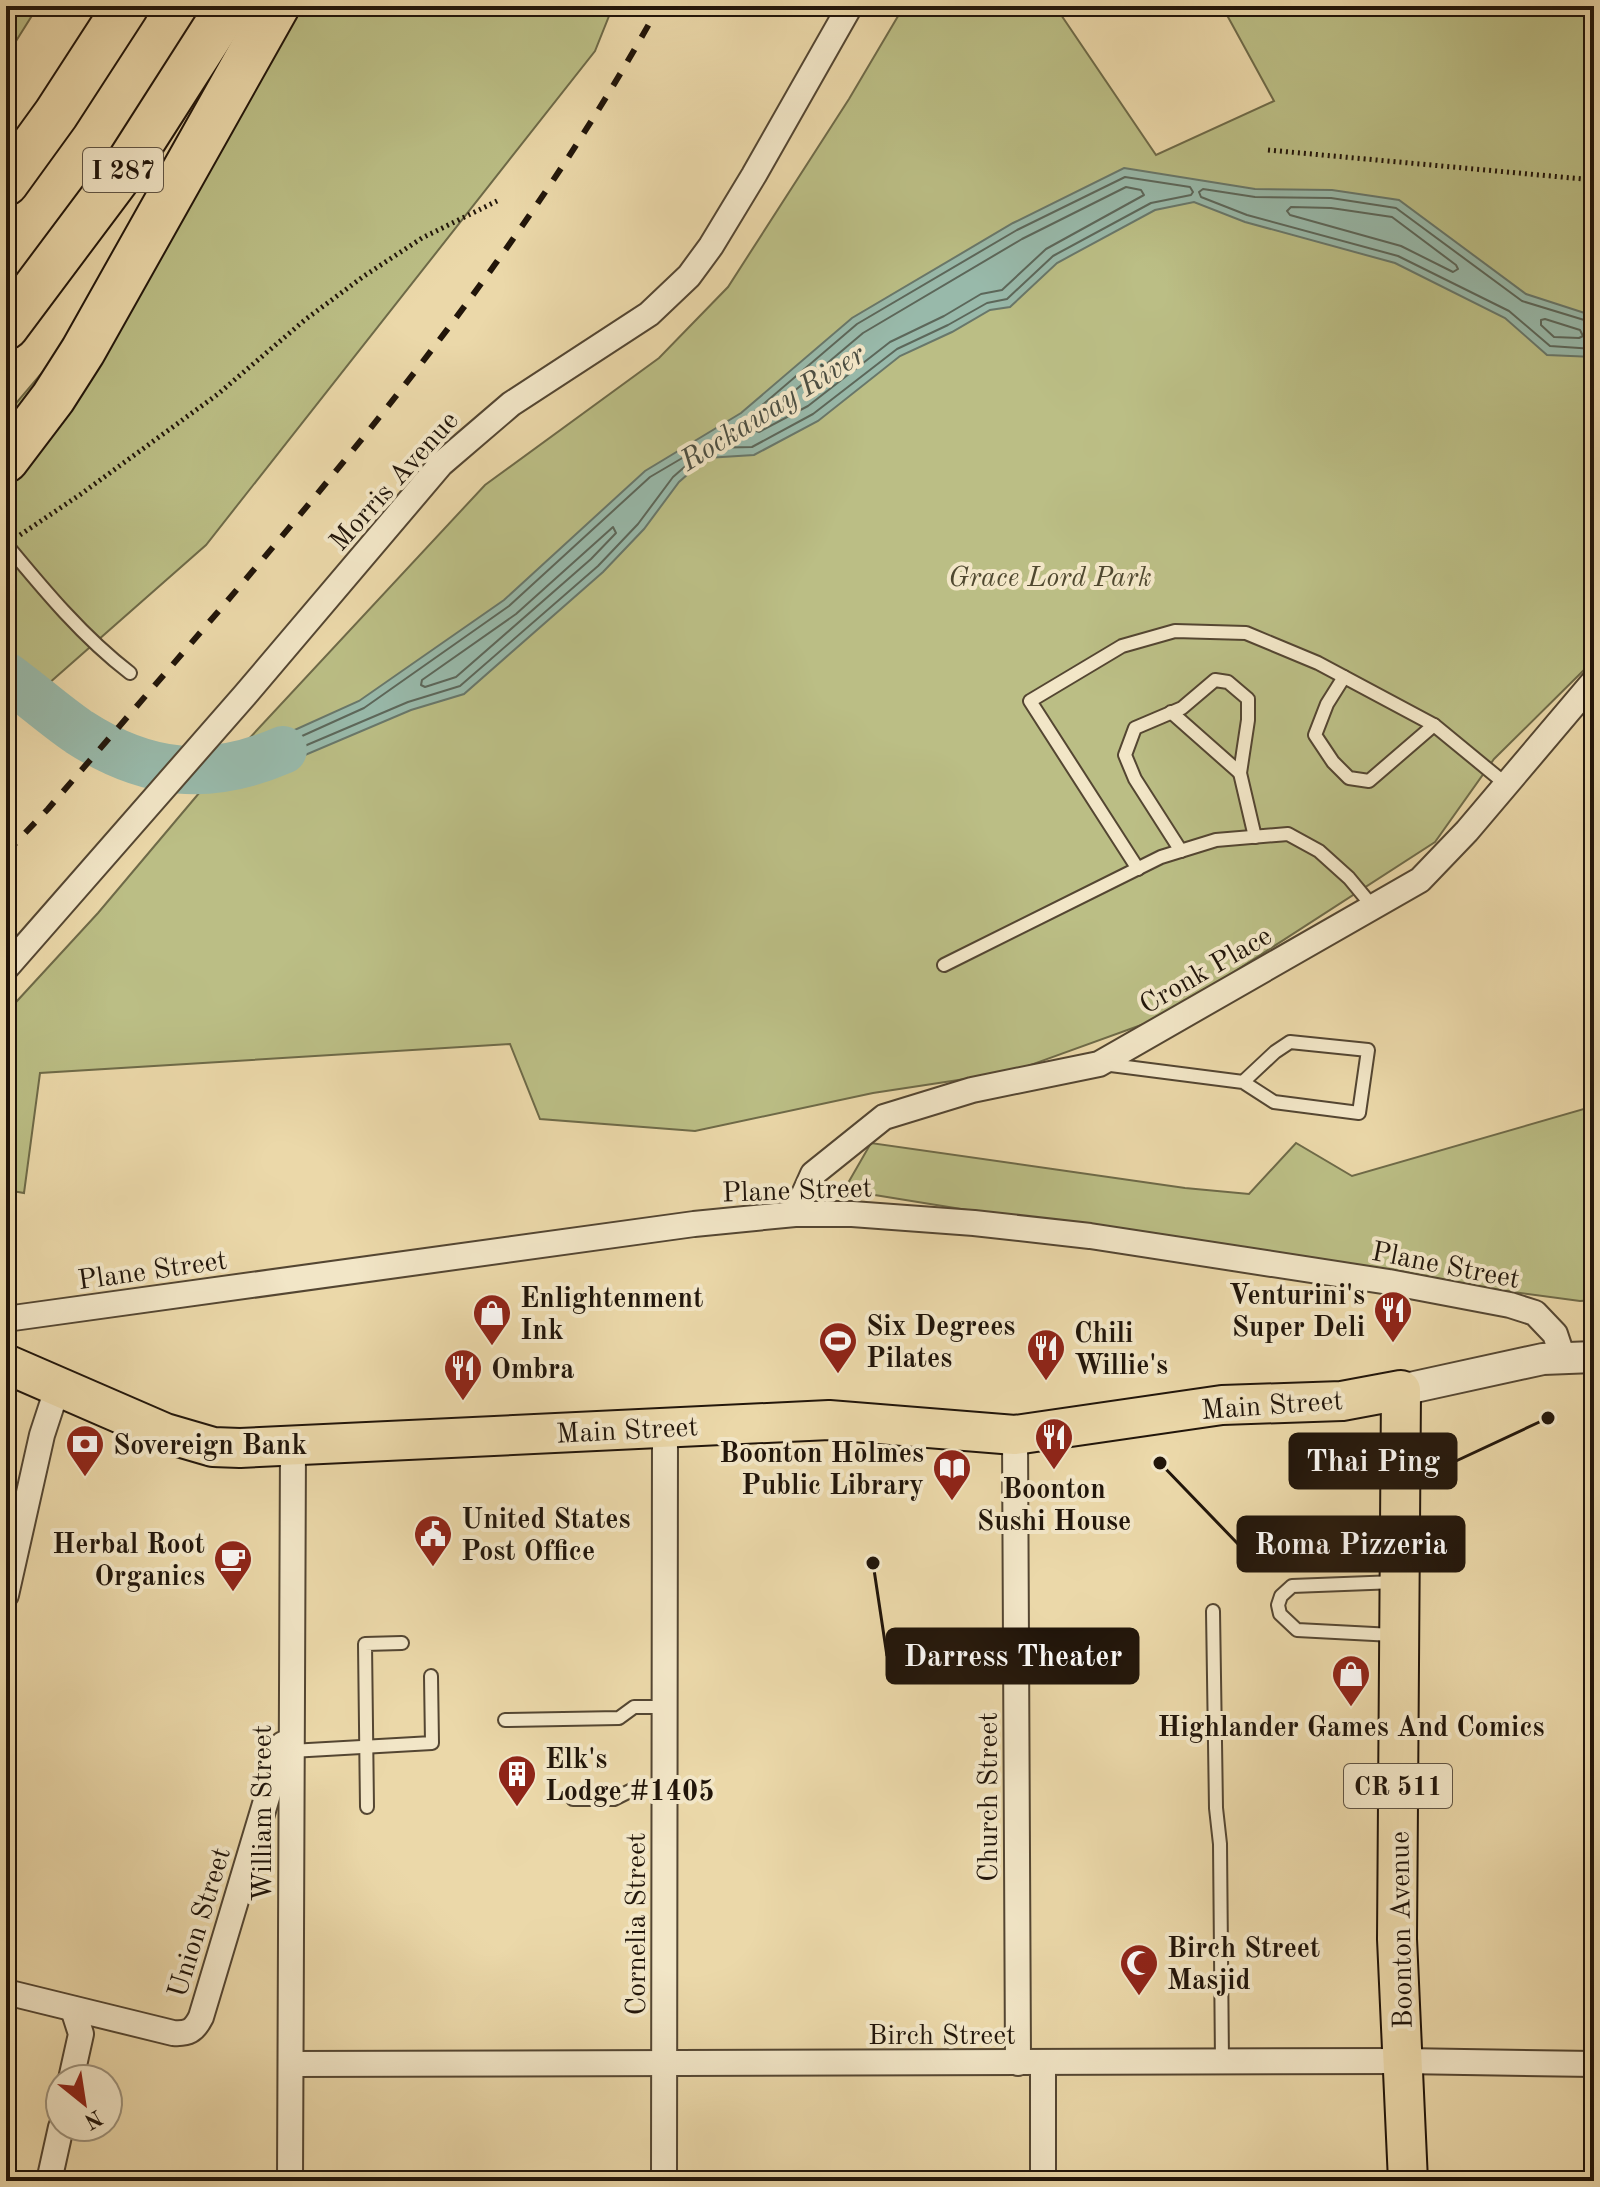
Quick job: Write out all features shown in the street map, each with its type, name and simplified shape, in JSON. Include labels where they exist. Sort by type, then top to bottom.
[{"type":"highway","points":[[6,183],[56,114],[126,6]]},
{"type":"highway","name":"I 287","points":[[6,327],[128,164],[229,6]]},
{"type":"highway","points":[[6,460],[53,398],[83,351],[277,6]]},
{"type":"main road","name":"Main Street","points":[[6,1364],[190,1442],[240,1448],[829,1420],[1015,1435],[1208,1406],[1342,1401],[1401,1390]]},
{"type":"main road","name":"Boonton Avenue","points":[[1401,1390],[1397,1939],[1408,2181]]},
{"type":"street","name":"Morris Avenue","points":[[6,968],[245,695],[441,464],[511,404],[649,314],[689,276],[754,175],[850,6]]},
{"type":"street","name":"Cronk Place","points":[[795,1214],[813,1174],[884,1117],[972,1090],[1099,1064],[1420,880],[1507,785],[1594,681]]},
{"type":"street","name":"Plane Street","points":[[6,1319],[694,1224],[795,1214],[912,1218],[1090,1236],[1389,1282],[1510,1305],[1535,1313],[1555,1334],[1563,1358]]},
{"type":"street","name":"Main Street","points":[[1401,1390],[1528,1362],[1594,1357]]},
{"type":"street","points":[[6,1595],[42,1435],[58,1386]]},
{"type":"street","name":"Cornelia Street","points":[[664,2181],[665,1427]]},
{"type":"street","name":"Church Street","points":[[1015,1435],[1018,2063]]},
{"type":"street","name":"William Street","points":[[290,2181],[293,1445]]},
{"type":"street","name":"Union Street","points":[[73,2009],[173,2033],[186,2034],[195,2029],[291,1717]]},
{"type":"street","points":[[6,1992],[73,2009],[81,2034],[75,2063]]},
{"type":"street","name":"Birch Street","points":[[291,2064],[1403,2061],[1594,2064]]},
{"type":"street","points":[[1043,2062],[1043,2181]]},
{"type":"street","points":[[49,2181],[57,2143]]},
{"type":"lane","points":[[6,544],[44,590],[111,658],[130,673]]},
{"type":"lane","points":[[1138,869],[1030,701],[1122,646],[1175,631],[1246,633],[1318,663],[1434,725],[1507,785]]},
{"type":"lane","points":[[1344,677],[1327,704],[1315,735],[1333,762],[1349,778],[1369,781],[1434,725]]},
{"type":"lane","points":[[1181,851],[1135,779],[1125,755],[1135,728],[1182,708],[1215,680],[1228,682],[1248,699],[1240,773],[1255,837]]},
{"type":"lane","points":[[1171,712],[1240,773]]},
{"type":"lane","points":[[944,965],[1161,857],[1216,840],[1288,834],[1319,851],[1349,878],[1373,907]]},
{"type":"lane","points":[[1099,1064],[1243,1082],[1274,1102],[1359,1113],[1368,1050],[1290,1042],[1243,1082]]},
{"type":"lane","points":[[1399,1635],[1297,1630],[1280,1614],[1278,1605],[1281,1596],[1292,1586],[1400,1581]]},
{"type":"lane","points":[[1213,1611],[1222,2062]]},
{"type":"lane","points":[[367,1807],[365,1644],[402,1643]]},
{"type":"lane","points":[[291,1751],[432,1743],[431,1676]]},
{"type":"lane","points":[[505,1720],[619,1718],[634,1707],[665,1707]]},
{"type":"lane","points":[[573,1799],[614,1799],[632,1790],[665,1789]]},
{"type":"path","points":[[1268,150],[1594,180]]},
{"type":"path","points":[[6,544],[81,494],[218,394],[306,319],[364,276],[422,238],[499,200]]},
{"type":"green space","points":[[6,6],[38,6],[6,57]]},
{"type":"green space","points":[[296,6],[613,6],[595,51],[206,545],[6,721],[6,415],[97,308]]},
{"type":"green space","name":"Grace Lord Park","points":[[904,6],[1055,6],[1156,155],[1274,101],[1222,6],[1594,6],[1594,660],[1494,759],[1435,842],[1166,1016],[1011,1072],[873,1093],[695,1131],[540,1119],[510,1044],[40,1073],[24,1193],[6,1190],[6,1013],[98,913],[205,786],[485,485],[659,358],[728,287],[849,99]]},
{"type":"green space","points":[[1594,1106],[1594,1300],[1580,1301],[1304,1262],[844,1190],[871,1143],[1185,1188],[1249,1194],[1296,1143],[1352,1176]]},
{"type":"water","points":[[1124,168],[1255,189],[1332,190],[1399,200],[1526,294],[1594,316],[1594,357],[1547,355],[1505,318],[1395,263],[1245,222],[1194,202],[1155,210],[1057,263],[1010,307],[990,310],[900,356],[818,421],[754,455],[706,458],[679,482],[644,529],[603,572],[464,694],[411,710],[284,764],[205,786],[247,741],[288,733],[359,701],[504,600],[645,471],[741,413],[852,318],[1013,223]]},
{"type":"waterway","name":"Rockaway River","points":[[6,676],[79,732],[104,747],[154,765],[179,770],[204,770],[229,767],[283,750]]},
{"type":"railway","points":[[6,853],[48,809],[295,521],[452,323],[526,221],[595,115],[659,6]]},
{"type":"place","name":"Venturini's Super Deli","points":[[1393,1344]]},
{"type":"place","name":"Enlightenment Ink","points":[[492,1347]]},
{"type":"place","name":"Six Degrees Pilates","points":[[838,1375]]},
{"type":"place","name":"Chili Willie's","points":[[1046,1382]]},
{"type":"place","name":"Ombra","points":[[463,1402]]},
{"type":"place","name":"Thai Ping","points":[[1548,1418]]},
{"type":"place","name":"Roma Pizzeria","points":[[1160,1463]]},
{"type":"place","name":"Boonton Sushi House","points":[[1054,1471]]},
{"type":"place","name":"Sovereign Bank","points":[[85,1478]]},
{"type":"place","name":"Boonton Holmes Public Library","points":[[952,1502]]},
{"type":"place","name":"Darress Theater","points":[[873,1563]]},
{"type":"place","name":"United States Post Office","points":[[433,1568]]},
{"type":"place","name":"Herbal Root Organics","points":[[233,1593]]},
{"type":"place","name":"Highlander Games And Comics","points":[[1351,1708]]},
{"type":"place","name":"Elk's Lodge #1405","points":[[517,1808]]},
{"type":"place","name":"Birch Street Masjid","points":[[1139,1997]]}]
